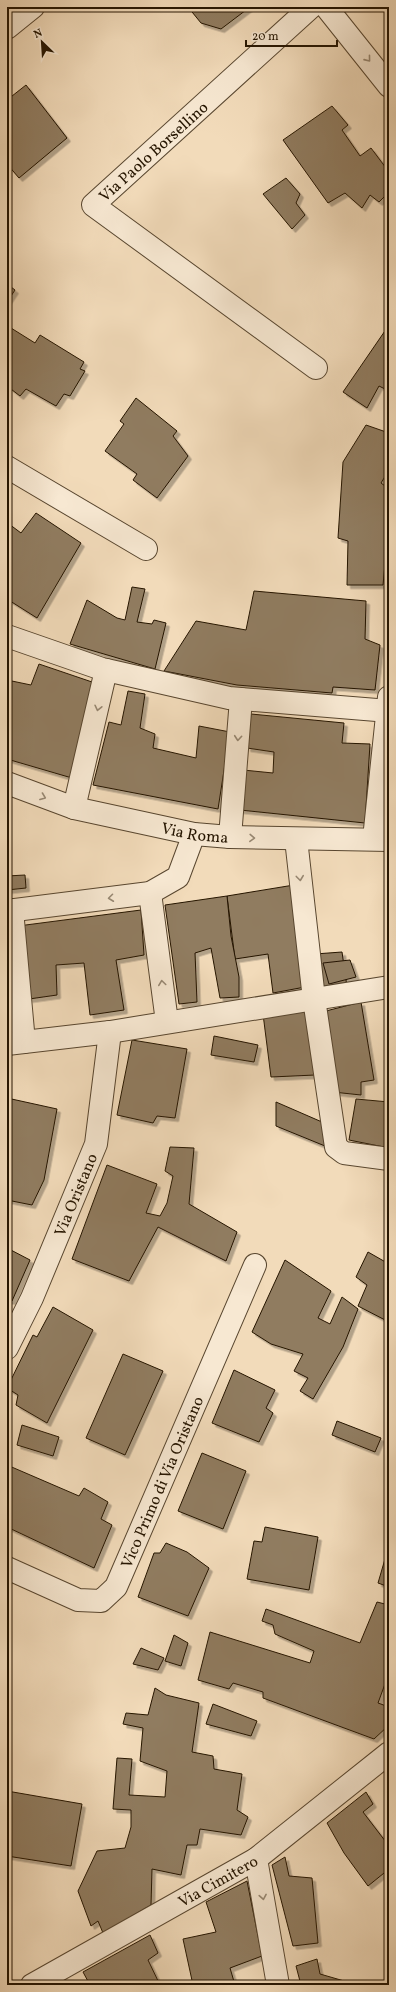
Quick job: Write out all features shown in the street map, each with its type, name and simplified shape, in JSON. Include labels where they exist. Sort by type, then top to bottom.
[{"type":"street","points":[[7,28],[33,7]]},
{"type":"street","name":"Via Paolo Borsellino","points":[[311,7],[93,205],[316,368]]},
{"type":"street","points":[[326,7],[389,86]]},
{"type":"street","points":[[7,467],[146,549]]},
{"type":"street","points":[[7,636],[106,670],[229,698],[389,706],[381,840]]},
{"type":"street","points":[[74,808],[106,670]]},
{"type":"street","points":[[230,837],[241,699]]},
{"type":"street","name":"Via Roma","points":[[7,783],[74,808],[194,834],[230,837],[381,840]]},
{"type":"street","points":[[194,834],[178,877],[150,893],[10,911],[16,1043],[110,1032],[389,987]]},
{"type":"street","points":[[296,839],[314,999],[336,1147],[344,1153],[389,1160]]},
{"type":"street","points":[[150,893],[168,1022]]},
{"type":"street","name":"Via Oristano","points":[[7,1348],[32,1298],[96,1144],[110,1032]]},
{"type":"street","name":"Vico Primo di Via Oristano","points":[[7,1568],[78,1600],[101,1601],[116,1587],[255,1265]]},
{"type":"street","name":"Via Cimitero","points":[[32,1985],[256,1859],[389,1753]]},
{"type":"street","points":[[256,1859],[278,1985]]},
{"type":"building","points":[[188,7],[250,7],[221,29],[201,23]]},
{"type":"building","points":[[26,85],[67,138],[19,178],[7,164],[7,100]]},
{"type":"building","points":[[332,106],[348,125],[342,130],[360,156],[371,148],[389,172],[389,192],[379,202],[370,195],[362,208],[345,193],[328,203],[283,140]]},
{"type":"building","points":[[286,178],[300,194],[296,203],[305,215],[292,229],[263,194]]},
{"type":"building","points":[[7,284],[15,290],[7,302]]},
{"type":"building","points":[[389,325],[389,391],[379,386],[367,408],[343,392]]},
{"type":"building","points":[[11,328],[35,343],[40,335],[84,362],[80,369],[85,371],[70,396],[64,394],[56,406],[26,389],[20,396],[7,386],[7,334]]},
{"type":"building","points":[[136,398],[177,431],[173,436],[188,456],[157,498],[133,480],[137,474],[105,451],[124,424],[120,421]]},
{"type":"building","points":[[366,425],[389,433],[389,470],[381,483],[389,489],[389,522],[383,585],[347,585],[348,541],[338,538],[343,462]]},
{"type":"building","points":[[36,513],[81,543],[37,618],[7,599],[7,528],[9,524],[21,533]]},
{"type":"building","points":[[132,587],[145,589],[137,622],[152,624],[154,620],[166,623],[155,669],[70,644],[87,600],[117,618],[125,620]]},
{"type":"building","points":[[254,591],[366,601],[365,639],[380,645],[375,690],[333,687],[332,693],[237,685],[164,671],[196,621],[246,630]]},
{"type":"building","points":[[39,664],[95,683],[72,778],[7,759],[7,680],[31,685]]},
{"type":"building","points":[[128,691],[145,694],[140,728],[155,734],[153,748],[196,758],[199,726],[230,732],[218,809],[93,785],[109,722],[121,725]]},
{"type":"building","points":[[251,714],[344,723],[342,743],[370,744],[365,823],[240,810],[243,770],[273,773],[274,752],[247,748]]},
{"type":"building","points":[[25,875],[26,888],[7,890],[7,876]]},
{"type":"building","points":[[294,885],[305,987],[273,993],[268,954],[235,959],[227,896]]},
{"type":"building","points":[[227,896],[231,936],[239,977],[239,997],[220,998],[211,948],[195,953],[197,1002],[179,1004],[165,905]]},
{"type":"building","points":[[141,910],[144,955],[116,960],[124,1010],[90,1015],[84,963],[56,965],[57,995],[29,999],[18,926]]},
{"type":"building","points":[[342,952],[347,987],[320,989],[315,954]]},
{"type":"building","points":[[350,960],[356,977],[329,984],[323,963]]},
{"type":"building","points":[[361,1002],[374,1080],[361,1082],[361,1095],[333,1092],[322,1012]]},
{"type":"building","points":[[386,1003],[389,1003],[389,1024]]},
{"type":"building","points":[[306,1007],[315,1075],[271,1077],[263,1014]]},
{"type":"building","points":[[214,1036],[258,1045],[254,1062],[211,1055]]},
{"type":"building","points":[[132,1040],[187,1049],[175,1118],[157,1116],[153,1123],[117,1115]]},
{"type":"building","points":[[7,1098],[57,1109],[44,1180],[32,1205],[7,1200]]},
{"type":"building","points":[[356,1099],[389,1102],[389,1148],[349,1140]]},
{"type":"building","points":[[276,1102],[322,1122],[325,1146],[276,1126]]},
{"type":"building","points":[[170,1147],[194,1148],[189,1204],[237,1232],[226,1261],[158,1227],[129,1281],[72,1259],[107,1165],[157,1184],[146,1213],[160,1216],[167,1203],[173,1176],[165,1171]]},
{"type":"building","points":[[7,1248],[30,1260],[12,1301],[7,1300]]},
{"type":"building","points":[[368,1252],[389,1264],[389,1322],[358,1306],[367,1285],[356,1277]]},
{"type":"building","points":[[285,1260],[331,1291],[318,1318],[330,1324],[342,1297],[358,1309],[343,1347],[313,1399],[300,1391],[308,1378],[294,1371],[303,1354],[271,1344],[252,1332]]},
{"type":"building","points":[[53,1307],[93,1330],[47,1423],[16,1405],[18,1395],[7,1388],[33,1335],[37,1337]]},
{"type":"building","points":[[123,1354],[163,1371],[125,1455],[86,1438]]},
{"type":"building","points":[[234,1370],[275,1390],[266,1408],[273,1413],[259,1442],[212,1423]]},
{"type":"building","points":[[337,1421],[381,1438],[375,1452],[332,1435]]},
{"type":"building","points":[[22,1425],[59,1437],[53,1456],[17,1445]]},
{"type":"building","points":[[202,1453],[246,1471],[223,1529],[178,1511]]},
{"type":"building","points":[[7,1465],[79,1496],[84,1488],[108,1502],[101,1519],[112,1525],[94,1568],[7,1527]]},
{"type":"building","points":[[265,1527],[318,1537],[309,1590],[247,1579],[254,1541],[262,1542]]},
{"type":"building","points":[[166,1543],[187,1552],[209,1568],[188,1616],[138,1597],[154,1553],[160,1553]]},
{"type":"building","points":[[385,1559],[389,1560],[389,1587],[378,1583]]},
{"type":"building","points":[[377,1602],[389,1605],[389,1673],[378,1703],[389,1707],[389,1725],[374,1739],[263,1698],[263,1692],[233,1683],[229,1689],[198,1680],[210,1632],[310,1663],[314,1651],[275,1634],[273,1625],[262,1621],[266,1609],[360,1643]]},
{"type":"building","points":[[174,1635],[188,1643],[181,1666],[165,1661]]},
{"type":"building","points":[[141,1648],[164,1658],[158,1670],[133,1664]]},
{"type":"building","points":[[155,1688],[166,1695],[199,1703],[192,1752],[213,1756],[214,1769],[242,1774],[237,1810],[248,1817],[241,1835],[200,1829],[197,1845],[187,1845],[181,1875],[152,1869],[151,1905],[103,1933],[98,1921],[91,1926],[78,1891],[97,1851],[125,1848],[131,1827],[131,1810],[113,1809],[117,1758],[132,1759],[129,1795],[165,1797],[167,1771],[140,1761],[143,1728],[123,1724],[126,1713],[148,1715]]},
{"type":"building","points":[[213,1704],[257,1721],[251,1736],[206,1724]]},
{"type":"building","points":[[7,1791],[82,1804],[71,1866],[7,1856]]},
{"type":"building","points":[[366,1792],[373,1804],[363,1812],[389,1846],[389,1869],[368,1886],[344,1853],[327,1823]]},
{"type":"building","points":[[285,1857],[289,1876],[312,1878],[318,1943],[293,1946],[272,1865]]},
{"type":"building","points":[[247,1881],[262,1956],[230,1968],[235,1985],[193,1985],[183,1939],[216,1932],[206,1902]]},
{"type":"building","points":[[150,1935],[158,1953],[148,1960],[160,1985],[90,1985],[83,1972]]},
{"type":"building","points":[[317,1959],[320,1974],[358,1985],[301,1985],[296,1966]]}]
